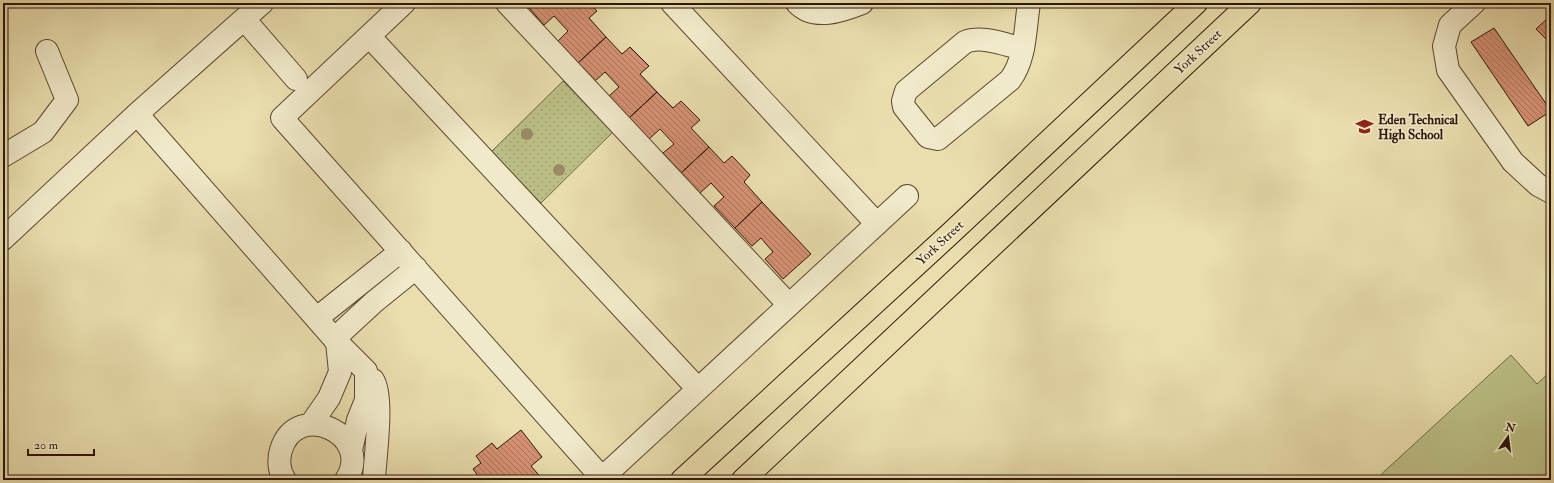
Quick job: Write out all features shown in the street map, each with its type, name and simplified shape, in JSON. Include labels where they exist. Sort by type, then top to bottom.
[{"type":"main road","name":"York Street","points":[[682,480],[952,232],[1196,3]]},
{"type":"main road","name":"York Street","points":[[743,480],[1250,3]]},
{"type":"street","points":[[3,239],[137,114],[262,3]]},
{"type":"street","points":[[404,3],[282,118],[602,478],[907,196]]},
{"type":"street","points":[[507,3],[788,305]]},
{"type":"street","points":[[672,3],[877,224]]},
{"type":"street","points":[[797,3],[803,9],[817,14],[842,11],[862,3]]},
{"type":"street","points":[[1023,49],[975,39],[965,42],[906,91],[903,101],[904,107],[928,137],[938,139],[1010,80],[1017,68],[1023,49],[1029,3]]},
{"type":"street","points":[[1474,3],[1450,25],[1444,46],[1448,70],[1514,162],[1538,185],[1551,192]]},
{"type":"street","points":[[244,19],[296,79]]},
{"type":"street","points":[[369,36],[698,389]]},
{"type":"street","points":[[3,156],[43,132],[67,100],[47,51]]},
{"type":"street","points":[[137,114],[335,340],[366,371],[376,385],[379,409],[374,480]]},
{"type":"street","points":[[317,318],[401,251]]},
{"type":"street","points":[[335,340],[374,302],[416,268]]},
{"type":"street","points":[[311,424],[329,398],[340,372],[335,340]]},
{"type":"street","points":[[349,478],[352,462],[351,450],[358,420],[366,400],[366,371]]},
{"type":"street","points":[[285,480],[280,467],[280,455],[283,444],[290,435],[299,428],[311,424],[324,425],[336,430],[345,438],[351,450]]},
{"type":"green space","points":[[563,81],[613,132],[541,203],[491,152]]},
{"type":"green space","points":[[1511,355],[1537,384],[1551,371],[1551,480],[1375,480]]},
{"type":"building","points":[[534,3],[589,3],[597,11],[589,18],[606,37],[578,63],[558,41],[568,31],[554,16],[544,25],[529,8]]},
{"type":"building","points":[[1551,15],[1551,44],[1536,29]]},
{"type":"building","points":[[1494,28],[1551,111],[1528,126],[1471,42]]},
{"type":"building","points":[[606,37],[622,54],[630,47],[649,66],[640,74],[657,92],[629,118],[609,96],[619,87],[605,72],[595,81],[578,63]]},
{"type":"building","points":[[657,92],[673,108],[681,101],[700,120],[691,128],[709,147],[681,173],[663,153],[674,144],[660,129],[649,139],[629,118]]},
{"type":"building","points":[[709,147],[724,163],[732,156],[750,175],[744,182],[762,202],[735,228],[714,206],[724,197],[711,183],[700,193],[681,173]]},
{"type":"building","points":[[762,202],[811,254],[783,279],[765,259],[773,252],[761,238],[752,246],[735,228]]},
{"type":"building","points":[[521,430],[542,457],[531,466],[543,480],[481,480],[473,469],[481,463],[476,456],[492,443],[497,449]]},
{"type":"place","name":"Eden Technical High School","points":[[1365,127]]}]
